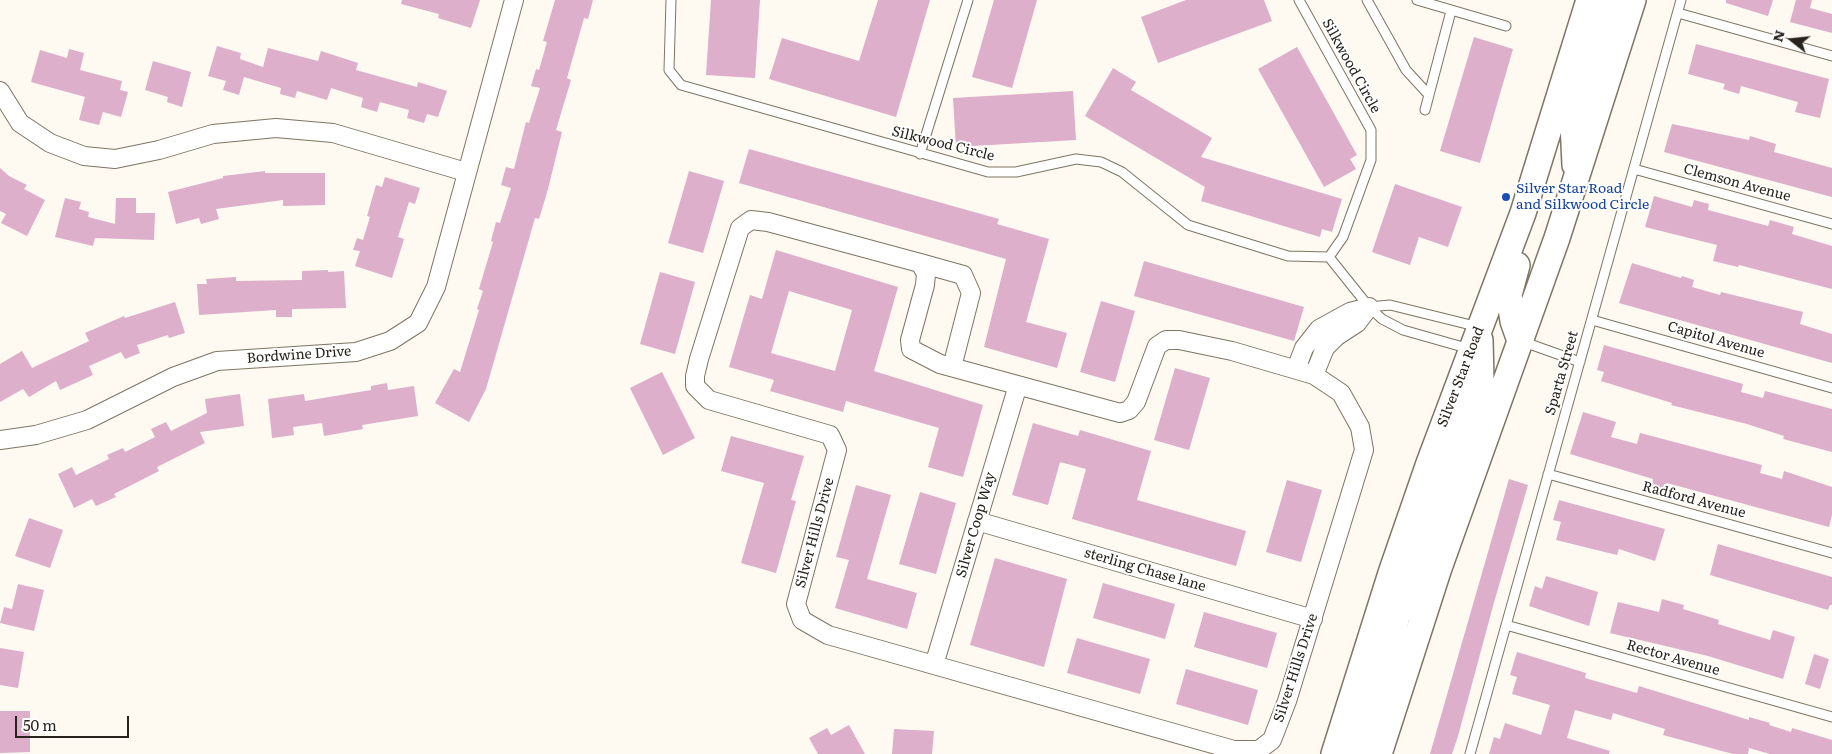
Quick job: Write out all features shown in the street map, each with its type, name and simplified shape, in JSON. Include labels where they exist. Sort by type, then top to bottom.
[{"type":"main road","name":"Silver Star Road","points":[[1334,754],[1392,570],[1523,213],[1589,0]]},
{"type":"main road","points":[[1576,180],[1573,123],[1610,0]]},
{"type":"main road","points":[[1379,754],[1420,627],[1576,180],[1633,0]]},
{"type":"main road","points":[[1520,341],[1513,321],[1509,295],[1513,277],[1554,167],[1555,112]]},
{"type":"main road","points":[[1420,627],[1416,572],[1481,380],[1476,338]]},
{"type":"main road","points":[[1355,754],[1398,612],[1392,570]]},
{"type":"street","name":"Bordwine Drive","points":[[0,440],[36,435],[87,420],[173,377],[216,361],[356,352],[390,340],[418,323],[436,287],[514,0]]},
{"type":"street","points":[[0,91],[20,122],[50,143],[84,156],[114,160],[159,150],[212,134],[276,128],[333,133],[466,172]]},
{"type":"street","name":"Silver Hills Drive","points":[[751,220],[768,222],[920,263],[926,274],[925,285],[910,340],[911,349],[952,367],[1120,413],[1129,410],[1136,402],[1157,346],[1166,340],[1179,340],[1232,351],[1296,369],[1314,375],[1341,393],[1360,426],[1364,450],[1288,701],[1272,740],[1259,750],[1234,750],[828,635],[802,620],[796,604],[837,450],[830,435],[816,429],[709,400],[698,392],[695,386],[695,376],[740,228],[751,220]]},
{"type":"street","points":[[920,263],[963,275],[971,294],[952,367]]},
{"type":"street","points":[[1296,369],[1304,348],[1319,329],[1350,312],[1370,307]]},
{"type":"street","points":[[1314,375],[1325,348],[1337,336],[1357,323],[1370,307]]},
{"type":"street","name":"Silver Coop Way","points":[[934,665],[1018,385]]},
{"type":"street","name":"sterling Chase lane","points":[[977,521],[1313,619]]},
{"type":"lane","name":"Silkwood Circle","points":[[671,0],[670,70],[681,86],[988,172],[1016,172],[1076,159],[1101,162],[1122,172],[1188,225],[1288,256],[1329,257],[1342,238],[1371,160],[1371,130],[1299,0]]},
{"type":"lane","points":[[920,154],[968,0]]},
{"type":"lane","points":[[1367,0],[1403,64],[1429,95]]},
{"type":"lane","points":[[1417,0],[1506,26]]},
{"type":"lane","name":"Sparta Street","points":[[1470,754],[1681,0]]},
{"type":"lane","points":[[1425,110],[1451,10]]},
{"type":"lane","points":[[1678,13],[1832,56]]},
{"type":"lane","name":"Clemson Avenue","points":[[1634,169],[1832,224]]},
{"type":"lane","points":[[1329,257],[1370,307],[1382,318],[1403,330],[1476,338]]},
{"type":"lane","points":[[1370,307],[1390,305],[1476,338]]},
{"type":"lane","name":"Capitol Avenue","points":[[1592,320],[1832,388]]},
{"type":"lane","points":[[1520,341],[1580,362]]},
{"type":"lane","name":"Radford Avenue","points":[[1548,474],[1832,553]]},
{"type":"lane","name":"Rector Avenue","points":[[1506,625],[1832,717]]},
{"type":"building","points":[[402,0],[480,0],[471,28],[438,18],[439,14],[401,4]]},
{"type":"building","points":[[555,0],[593,0],[588,19],[584,18],[567,78],[571,80],[556,130],[562,132],[548,189],[539,219],[535,218],[486,389],[469,422],[435,403],[454,369],[460,372],[479,310],[477,309],[483,291],[479,289],[493,242],[491,241],[496,222],[500,223],[511,188],[501,185],[506,167],[514,169],[526,122],[529,123],[540,88],[531,86],[536,69],[539,70],[547,42],[543,41]]},
{"type":"building","points":[[711,0],[760,0],[755,78],[706,75]]},
{"type":"building","points":[[878,0],[930,0],[896,117],[769,79],[782,38],[859,61]]},
{"type":"building","points":[[994,0],[1037,0],[1012,88],[972,77]]},
{"type":"building","points":[[1186,0],[1264,0],[1272,21],[1158,63],[1141,17]]},
{"type":"building","points":[[1726,0],[1773,0],[1768,16],[1726,3]]},
{"type":"building","points":[[1796,0],[1812,0],[1810,8],[1832,14],[1832,33],[1790,22]]},
{"type":"building","points":[[1474,37],[1513,49],[1480,163],[1440,151]]},
{"type":"building","points":[[1696,44],[1829,79],[1820,118],[1795,112],[1798,102],[1741,86],[1739,94],[1723,89],[1725,84],[1688,74]]},
{"type":"building","points":[[217,46],[241,53],[240,59],[263,67],[268,48],[318,61],[321,51],[358,63],[356,70],[417,87],[418,82],[447,91],[438,117],[427,114],[424,123],[407,118],[409,110],[380,102],[377,112],[361,107],[363,98],[331,88],[327,100],[297,91],[295,98],[280,94],[281,88],[244,77],[239,95],[223,90],[226,81],[208,76]]},
{"type":"building","points":[[1297,47],[1357,155],[1350,159],[1356,169],[1324,187],[1258,69]]},
{"type":"building","points":[[69,49],[84,53],[80,70],[122,81],[120,90],[128,92],[121,117],[103,112],[99,125],[79,120],[85,97],[31,82],[40,50],[67,58]]},
{"type":"building","points":[[153,61],[191,72],[182,107],[167,102],[168,97],[145,90]]},
{"type":"building","points":[[1113,68],[1136,82],[1131,90],[1212,138],[1201,157],[1342,199],[1332,232],[1322,229],[1320,237],[1201,201],[1205,187],[1085,116]]},
{"type":"building","points":[[1073,91],[1076,140],[956,147],[953,98]]},
{"type":"building","points":[[1672,124],[1749,140],[1750,136],[1776,144],[1774,152],[1832,168],[1832,197],[1664,152]]},
{"type":"building","points":[[749,149],[999,219],[997,224],[1049,239],[1026,322],[1067,333],[1057,368],[984,347],[1006,259],[739,183]]},
{"type":"building","points":[[0,168],[9,176],[27,185],[24,189],[45,200],[27,236],[1,223],[6,214],[0,211]]},
{"type":"building","points":[[265,171],[265,173],[325,173],[325,205],[283,206],[283,200],[216,209],[219,219],[201,224],[199,218],[176,224],[168,192],[223,178],[223,176]]},
{"type":"building","points":[[689,171],[724,181],[703,253],[668,243]]},
{"type":"building","points":[[385,177],[420,188],[415,204],[409,202],[398,237],[404,239],[392,278],[355,266],[360,251],[353,250],[357,238],[363,240],[370,217],[367,216],[376,185],[382,187]]},
{"type":"building","points":[[1395,184],[1462,207],[1448,247],[1419,237],[1410,265],[1372,252]]},
{"type":"building","points":[[1654,196],[1692,207],[1694,200],[1709,204],[1708,210],[1768,226],[1770,220],[1794,227],[1792,234],[1832,246],[1832,289],[1739,265],[1738,267],[1713,261],[1717,245],[1645,227]]},
{"type":"building","points":[[65,198],[81,202],[79,209],[89,212],[88,217],[115,224],[116,198],[136,198],[136,213],[155,213],[154,240],[95,238],[93,246],[55,237]]},
{"type":"building","points":[[776,250],[898,287],[874,371],[983,405],[963,477],[928,467],[939,428],[846,401],[843,412],[770,391],[774,380],[729,367],[750,295],[762,299]],"holes":[[[789,291],[852,310],[835,371],[771,353]]]},
{"type":"building","points":[[1144,261],[1304,307],[1294,341],[1134,296]]},
{"type":"building","points":[[1632,263],[1681,278],[1682,276],[1694,280],[1692,287],[1720,295],[1721,292],[1803,312],[1800,324],[1832,334],[1832,363],[1619,303]]},
{"type":"building","points":[[328,270],[328,272],[344,271],[346,308],[292,309],[292,317],[276,317],[276,310],[199,315],[197,284],[207,284],[206,279],[236,277],[236,281],[302,280],[302,271]]},
{"type":"building","points":[[660,272],[695,282],[675,354],[640,344]]},
{"type":"building","points":[[1101,301],[1135,311],[1115,382],[1080,372]]},
{"type":"building","points":[[175,302],[185,333],[169,338],[168,335],[137,345],[140,353],[125,359],[121,352],[89,366],[93,375],[60,390],[56,381],[29,397],[23,389],[0,402],[0,364],[22,351],[32,368],[89,341],[85,333],[124,316],[125,318]]},
{"type":"building","points":[[1604,345],[1743,384],[1741,392],[1763,398],[1765,391],[1832,409],[1832,452],[1783,439],[1784,436],[1747,424],[1671,405],[1672,403],[1601,381],[1604,372],[1597,370]]},
{"type":"building","points":[[1175,368],[1210,378],[1189,450],[1154,440]]},
{"type":"building","points":[[662,372],[695,438],[663,455],[630,388]]},
{"type":"building","points":[[387,383],[388,390],[414,386],[418,416],[362,425],[363,429],[324,436],[322,423],[293,427],[294,435],[272,438],[268,399],[304,394],[305,401],[371,390],[371,386]]},
{"type":"building","points":[[240,394],[244,426],[200,432],[205,443],[157,467],[159,471],[114,494],[116,497],[96,506],[92,499],[74,508],[58,474],[72,467],[76,475],[109,459],[107,455],[123,448],[125,452],[155,437],[151,429],[166,422],[171,431],[207,413],[205,399]]},
{"type":"building","points":[[1583,412],[1616,422],[1611,437],[1637,444],[1640,433],[1762,465],[1760,473],[1782,479],[1784,471],[1832,487],[1832,515],[1829,527],[1667,483],[1665,489],[1652,486],[1653,479],[1570,454]]},
{"type":"building","points":[[1033,423],[1078,436],[1080,430],[1151,451],[1137,500],[1246,531],[1236,566],[1072,519],[1086,469],[1060,462],[1048,505],[1012,495]]},
{"type":"building","points":[[731,436],[804,456],[791,500],[796,501],[776,573],[741,563],[764,483],[721,471]]},
{"type":"building","points":[[1509,479],[1528,485],[1458,736],[1452,754],[1430,754]]},
{"type":"building","points":[[1287,480],[1322,490],[1301,562],[1266,552]]},
{"type":"building","points":[[856,485],[891,495],[867,579],[917,593],[907,629],[835,608],[849,560],[836,557]]},
{"type":"building","points":[[920,492],[956,503],[936,574],[899,564]]},
{"type":"building","points":[[1559,500],[1665,529],[1655,561],[1619,549],[1617,555],[1556,540],[1561,522],[1553,520]]},
{"type":"building","points":[[29,518],[63,530],[50,568],[15,556]]},
{"type":"building","points":[[1718,544],[1832,577],[1832,605],[1830,605],[1828,610],[1710,575]]},
{"type":"building","points":[[995,558],[1067,579],[1044,667],[970,645]]},
{"type":"building","points":[[1546,576],[1598,592],[1589,626],[1529,606],[1535,586],[1542,589]]},
{"type":"building","points":[[1103,583],[1175,604],[1165,639],[1093,618]]},
{"type":"building","points":[[18,584],[44,590],[34,631],[0,623],[4,607],[12,609]]},
{"type":"building","points":[[1662,599],[1684,605],[1683,609],[1719,620],[1718,624],[1770,640],[1773,630],[1795,637],[1783,679],[1708,656],[1610,633],[1618,602],[1659,612]]},
{"type":"building","points":[[1204,612],[1277,633],[1267,668],[1194,647]]},
{"type":"building","points":[[1077,638],[1150,659],[1140,694],[1067,673]]},
{"type":"building","points":[[0,648],[24,652],[18,688],[0,685]]},
{"type":"building","points":[[1517,652],[1586,673],[1585,678],[1637,693],[1639,686],[1749,720],[1749,717],[1770,723],[1769,725],[1791,732],[1792,728],[1832,740],[1832,754],[1770,754],[1749,748],[1748,754],[1733,754],[1663,735],[1665,729],[1613,713],[1611,720],[1575,710],[1567,738],[1610,751],[1609,754],[1489,754],[1494,737],[1500,739],[1505,723],[1541,735],[1550,705],[1512,694],[1517,677],[1510,675]]},
{"type":"building","points":[[1814,654],[1829,659],[1820,689],[1805,684]]},
{"type":"building","points":[[1186,669],[1258,690],[1248,725],[1176,704]]},
{"type":"building","points":[[0,711],[30,711],[30,752],[0,753]]},
{"type":"building","points":[[849,725],[865,754],[818,754],[809,738],[827,728],[831,735]]},
{"type":"building","points":[[894,729],[934,731],[932,754],[892,754]]},
{"type":"place","name":"Silver Star Road and Silkwood Circle","points":[[1506,197]]}]
